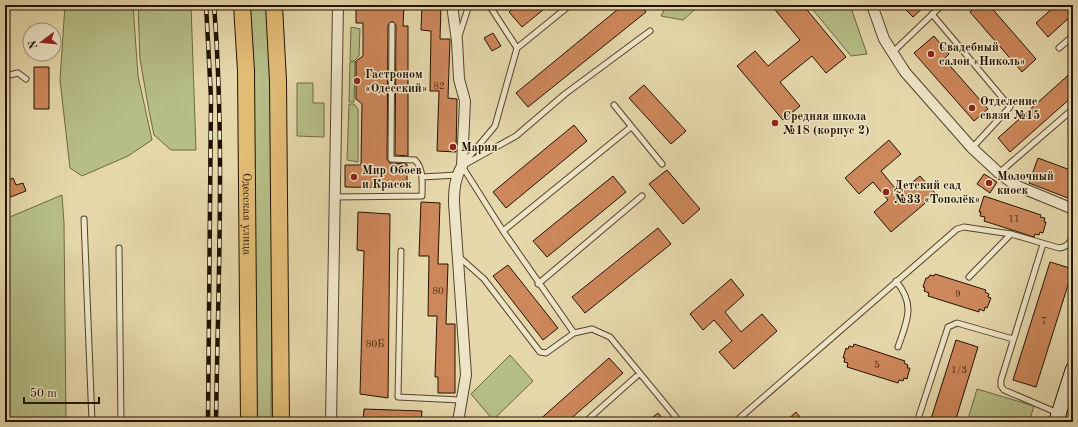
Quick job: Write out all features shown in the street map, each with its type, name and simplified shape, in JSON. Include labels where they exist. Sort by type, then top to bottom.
[{"type":"main road","name":"Одесская улица","points":[[242,5],[246,71],[249,422]]},
{"type":"main road","points":[[274,5],[278,81],[281,422]]},
{"type":"street","points":[[331,422],[338,5]]},
{"type":"street","points":[[452,5],[458,41],[459,79],[465,101],[462,166],[457,175],[454,203],[456,254],[466,375],[460,400],[458,422]]},
{"type":"street","points":[[872,5],[884,39],[905,72],[972,148],[998,173],[1015,185],[1073,209]]},
{"type":"street","points":[[1057,418],[1073,369]]},
{"type":"lane","points":[[458,41],[469,5]]},
{"type":"lane","points":[[489,5],[517,48]]},
{"type":"lane","points":[[462,166],[495,126],[517,48],[570,5]]},
{"type":"lane","points":[[892,53],[942,5]]},
{"type":"lane","points":[[932,14],[1010,107],[972,148]]},
{"type":"lane","points":[[335,197],[422,196],[420,164],[415,160],[391,159],[392,26]]},
{"type":"lane","points":[[462,166],[516,136],[565,94],[650,30]]},
{"type":"lane","points":[[1059,48],[1073,36]]},
{"type":"lane","points":[[5,76],[18,73],[26,79]]},
{"type":"lane","points":[[614,105],[662,164]]},
{"type":"lane","points":[[998,173],[1073,110]]},
{"type":"lane","points":[[503,231],[631,127]]},
{"type":"lane","points":[[462,166],[538,284],[574,333]]},
{"type":"lane","points":[[422,177],[457,175]]},
{"type":"lane","points":[[538,284],[642,196]]},
{"type":"lane","points":[[84,219],[92,422]]},
{"type":"lane","points":[[735,422],[957,229],[964,228],[1011,234],[1043,244],[1065,247],[1069,244],[1073,236]]},
{"type":"lane","points":[[969,277],[1011,234]]},
{"type":"lane","points":[[1043,244],[1000,380],[1001,386],[1004,390],[1057,418]]},
{"type":"lane","points":[[119,248],[121,422]]},
{"type":"lane","points":[[401,251],[398,397],[460,400]]},
{"type":"lane","points":[[456,254],[484,279],[540,352],[546,352],[574,333],[592,329],[610,337],[680,422]]},
{"type":"lane","points":[[896,281],[905,292],[908,306],[907,320],[898,347]]},
{"type":"lane","points":[[917,422],[948,328],[957,323],[1013,339]]},
{"type":"lane","points":[[585,422],[639,374]]},
{"type":"green space","points":[[65,5],[133,5],[138,76],[152,140],[128,156],[82,176],[70,168],[60,80]]},
{"type":"green space","points":[[138,5],[191,5],[196,150],[171,150],[154,135],[140,59]]},
{"type":"green space","points":[[250,5],[270,5],[273,163],[271,422],[253,422],[254,82]]},
{"type":"green space","points":[[667,5],[700,5],[683,20],[661,16]]},
{"type":"green space","points":[[809,5],[850,5],[867,54],[851,56]]},
{"type":"green space","points":[[351,27],[360,29],[359,56],[354,61],[350,61]]},
{"type":"green space","points":[[350,62],[355,62],[354,102],[349,102]]},
{"type":"green space","points":[[297,83],[313,83],[313,103],[324,103],[324,137],[297,136]]},
{"type":"green space","points":[[349,104],[354,104],[358,109],[358,162],[347,160]]},
{"type":"green space","points":[[62,195],[64,223],[66,422],[5,422],[5,219]]},
{"type":"green space","points":[[510,355],[533,381],[493,420],[471,394]]},
{"type":"green space","points":[[977,389],[1034,406],[1029,422],[967,422]]},
{"type":"building","points":[[356,5],[404,5],[403,26],[408,26],[408,156],[395,155],[396,25],[392,21],[388,25],[387,159],[390,163],[407,164],[407,188],[345,187],[345,165],[361,165],[362,104],[356,99],[356,61],[363,56],[363,23],[356,23]]},
{"type":"building","points":[[422,5],[441,5],[440,39],[450,39],[448,98],[457,99],[456,152],[437,151],[439,91],[430,91],[431,31],[421,30]]},
{"type":"building","points":[[517,5],[549,5],[522,27],[509,12]]},
{"type":"building","points":[[623,5],[641,5],[646,12],[528,107],[516,93]]},
{"type":"building","points":[[771,5],[803,5],[846,57],[826,73],[812,56],[780,82],[800,106],[783,120],[737,66],[755,51],[768,66],[800,40]]},
{"type":"building","points":[[901,5],[926,5],[913,17]]},
{"type":"building","points":[[977,5],[989,5],[1036,59],[1022,72],[970,12]]},
{"type":"building","points":[[1056,5],[1073,5],[1073,14],[1048,37],[1036,23]]},
{"type":"building","points":[[493,33],[501,46],[492,51],[484,38]]},
{"type":"building","points":[[934,36],[949,54],[944,59],[988,109],[974,121],[914,53]]},
{"type":"building","points":[[34,67],[49,67],[49,109],[34,109]]},
{"type":"building","points":[[1073,71],[1073,96],[1010,152],[998,138]]},
{"type":"building","points":[[644,85],[686,131],[671,144],[629,98]]},
{"type":"building","points":[[574,125],[587,141],[506,208],[493,192]]},
{"type":"building","points":[[889,140],[901,154],[881,171],[899,193],[920,176],[936,194],[891,232],[874,212],[888,200],[873,182],[859,194],[845,178]]},
{"type":"building","points":[[1038,158],[1073,171],[1073,200],[1029,183]]},
{"type":"building","points":[[667,170],[700,209],[683,224],[649,184]]},
{"type":"building","points":[[984,174],[997,182],[990,193],[977,184]]},
{"type":"building","points":[[613,176],[626,192],[547,257],[533,241]]},
{"type":"building","points":[[13,178],[16,185],[23,183],[26,191],[8,198],[5,191],[5,182]]},
{"type":"building","points":[[984,196],[1041,215],[1040,217],[1045,218],[1044,222],[1046,222],[1043,233],[1040,232],[1039,235],[1035,234],[1034,237],[984,221],[985,217],[980,216],[981,212],[979,212]]},
{"type":"building","points":[[421,202],[440,203],[438,264],[448,264],[446,324],[455,324],[455,393],[438,393],[438,377],[435,377],[437,316],[428,316],[429,256],[419,256]]},
{"type":"building","points":[[358,212],[390,214],[388,398],[360,394],[364,251],[357,250]]},
{"type":"building","points":[[658,228],[671,244],[585,313],[572,297]]},
{"type":"building","points":[[1050,262],[1073,269],[1036,387],[1013,380]]},
{"type":"building","points":[[508,265],[558,328],[543,340],[493,276]]},
{"type":"building","points":[[935,274],[986,290],[985,292],[989,294],[988,297],[991,298],[987,308],[985,307],[984,311],[979,309],[979,312],[928,296],[929,293],[924,291],[925,288],[923,287],[926,278],[930,275],[934,276]]},
{"type":"building","points":[[731,279],[744,295],[725,312],[741,332],[762,314],[777,331],[734,369],[719,352],[732,341],[714,320],[703,330],[690,314]]},
{"type":"building","points":[[956,340],[978,347],[955,422],[930,422]]},
{"type":"building","points":[[854,344],[905,361],[904,363],[908,365],[907,368],[910,368],[907,379],[904,378],[903,381],[899,380],[898,383],[847,367],[848,363],[844,362],[845,358],[843,358],[846,348],[848,349],[849,346],[853,347]]},
{"type":"building","points":[[609,358],[623,373],[567,422],[537,422]]},
{"type":"building","points":[[364,409],[422,411],[421,422],[363,422]]},
{"type":"building","points":[[796,412],[804,422],[785,422]]},
{"type":"building","points":[[658,413],[666,422],[647,422]]},
{"type":"railway","points":[[206,5],[211,98],[208,422]]},
{"type":"railway","points":[[214,5],[220,161],[216,422]]},
{"type":"place","name":"Свадебный салон «Николь»","points":[[931,54]]},
{"type":"place","name":"Гастроном «Одесский»","points":[[357,81]]},
{"type":"place","name":"Отделение связи №15","points":[[972,108]]},
{"type":"place","name":"Средняя школа №18 (корпус 2)","points":[[775,123]]},
{"type":"place","name":"Мария","points":[[453,147]]},
{"type":"place","name":"Мир Обоев и Красок","points":[[354,177]]},
{"type":"place","name":"Молочный киоск","points":[[989,183]]},
{"type":"place","name":"Детский сад №33 «Тополёк»","points":[[886,192]]}]
